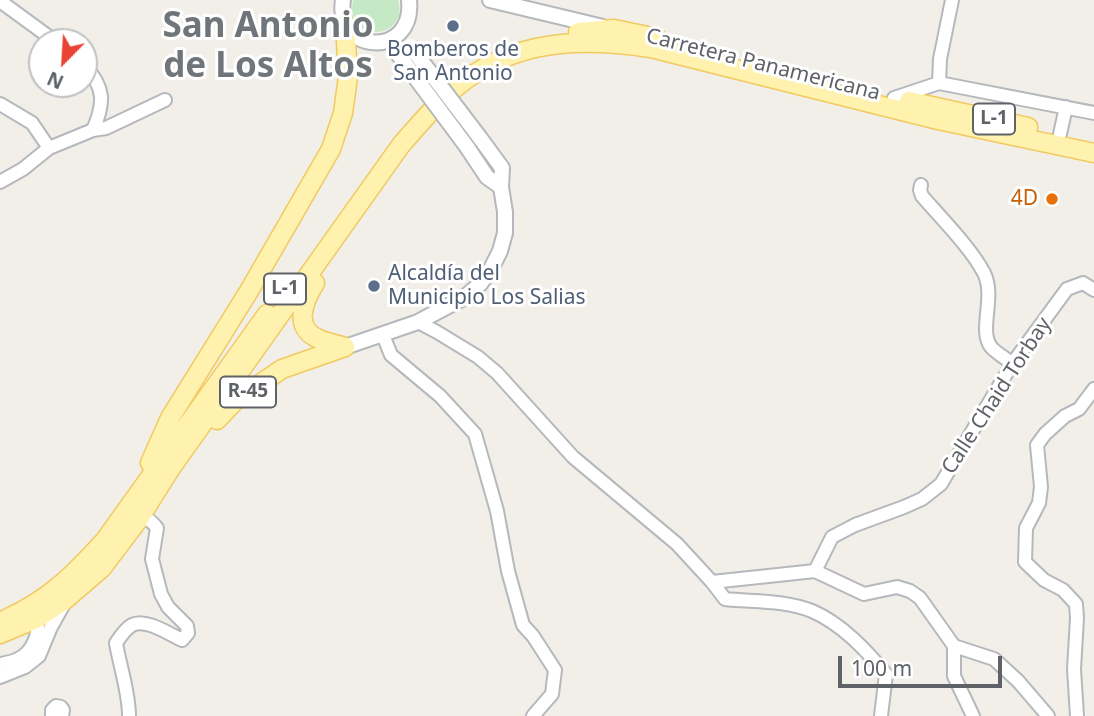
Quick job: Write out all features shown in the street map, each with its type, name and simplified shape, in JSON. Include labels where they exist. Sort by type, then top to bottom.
[{"type":"main road","points":[[135,498],[170,418],[249,291],[331,149],[343,113],[348,77],[341,8]]},
{"type":"main road","name":"Carretera Panamericana","points":[[0,622],[27,610],[56,590],[105,540],[395,136],[423,102],[453,76],[493,51],[520,41],[614,29],[894,98],[1094,140]]},
{"type":"main road","name":"Carretera Panamericana","points":[[0,634],[38,618],[66,599],[102,568],[401,145],[428,114],[457,88],[497,61],[522,51],[580,42],[618,43],[651,48],[938,120],[1094,153]]},
{"type":"main road","name":"L-1","points":[[336,237],[324,270],[306,298],[302,314],[304,326],[309,333],[318,339],[345,346]]},
{"type":"main road","name":"R-45","points":[[172,468],[235,401],[282,369],[345,346]]},
{"type":"street","points":[[379,43],[392,39],[402,31],[408,23],[410,7],[421,0]]},
{"type":"street","points":[[490,0],[533,5],[614,29]]},
{"type":"street","points":[[939,83],[940,59],[952,0]]},
{"type":"street","points":[[0,1],[37,28]]},
{"type":"street","name":"R-45","points":[[341,8],[353,34],[365,41],[404,50],[480,138],[502,168],[500,187],[505,212],[505,233],[500,251],[480,284],[465,297],[418,322],[345,346]]},
{"type":"street","name":"R-45","points":[[402,31],[404,50],[487,177],[500,187]]},
{"type":"street","points":[[894,98],[939,83],[1094,113]]},
{"type":"street","points":[[93,130],[100,115],[102,93],[98,85]]},
{"type":"street","points":[[0,182],[23,169],[49,148],[93,130],[106,128],[165,100]]},
{"type":"street","points":[[0,104],[32,123],[49,148]]},
{"type":"street","points":[[1060,134],[1066,107]]},
{"type":"street","points":[[920,185],[922,197],[967,248],[984,273],[989,289],[985,334],[991,347],[1012,364]]},
{"type":"street","name":"Calle Chaid Torbay","points":[[815,571],[832,537],[855,525],[922,499],[941,484],[1012,364],[1068,289],[1083,284],[1094,290]]},
{"type":"street","points":[[418,322],[478,357],[497,373],[573,457],[677,544],[725,599],[781,604],[811,611],[839,627],[869,653],[886,674],[881,716]]},
{"type":"street","points":[[383,335],[391,355],[440,396],[475,434],[497,511],[508,571],[523,625],[555,670],[552,694],[533,716]]},
{"type":"street","points":[[1077,716],[1074,669],[1076,604],[1063,590],[1044,580],[1025,562],[1025,541],[1026,528],[1039,503],[1041,486],[1037,445],[1065,416],[1079,409],[1094,389]]},
{"type":"street","points":[[129,716],[116,643],[123,633],[133,624],[144,624],[182,640],[188,633],[187,626],[168,607],[159,584],[152,559],[157,528],[150,520],[139,519]]},
{"type":"street","points":[[712,582],[815,571],[864,594],[897,587],[910,591],[920,598],[954,646],[954,676],[974,716]]},
{"type":"street","points":[[0,677],[25,667],[39,656],[66,599]]},
{"type":"street","points":[[0,664],[18,659],[30,651],[37,633],[38,618]]},
{"type":"street","points":[[954,646],[994,659],[1018,681],[1048,716]]},
{"type":"street","points":[[51,716],[56,706],[63,710],[62,716]]},
{"type":"green space","points":[[353,0],[398,0],[399,13],[395,23],[377,32],[366,30],[358,25],[353,15]]},
{"type":"place","name":"Bomberos de San Antonio","points":[[453,26]]},
{"type":"place","name":"4D","points":[[1052,199]]},
{"type":"place","name":"Alcaldía del Municipio Los Salias","points":[[374,286]]},
{"type":"district","name":"San Antonio de Los Altos","points":[[268,47]]}]
